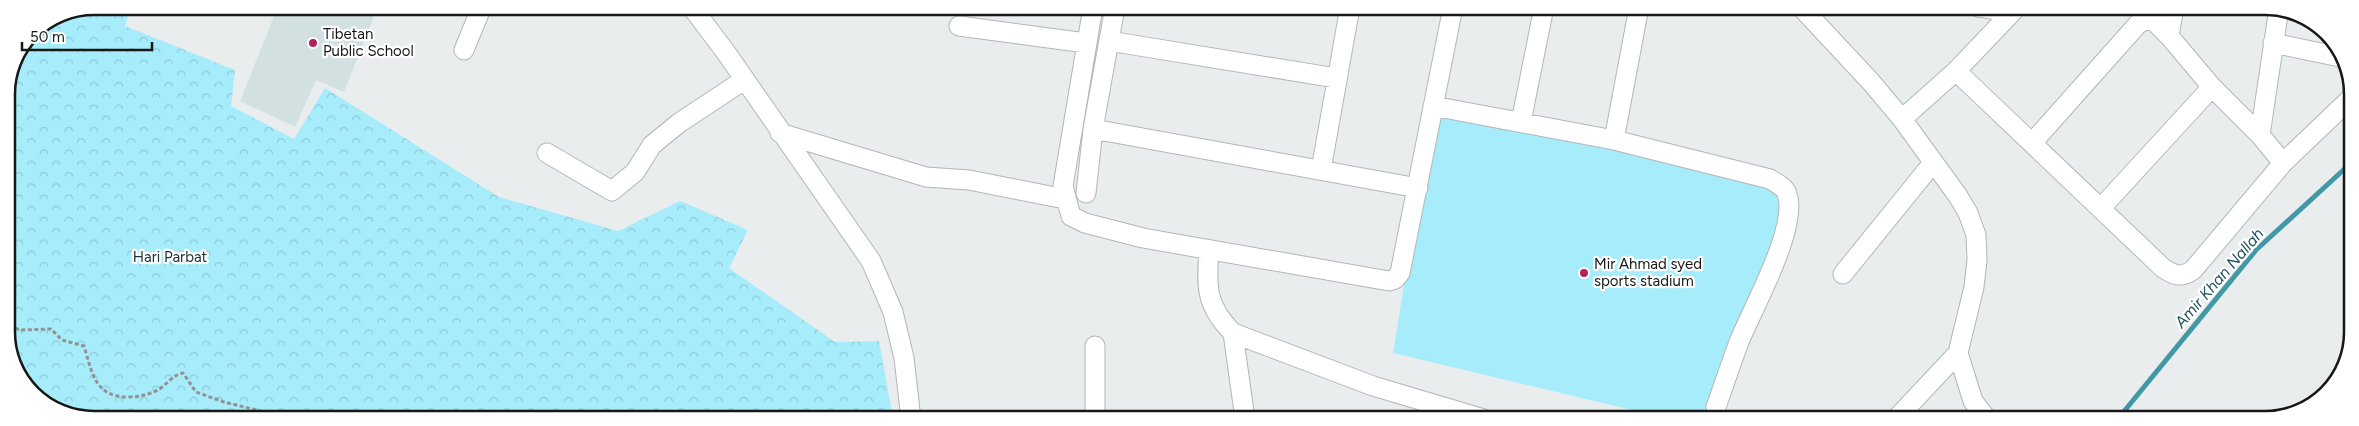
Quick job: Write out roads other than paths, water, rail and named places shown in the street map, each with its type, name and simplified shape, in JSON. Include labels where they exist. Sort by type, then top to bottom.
[{"type":"street","points":[[464,50],[478,15]]},
{"type":"street","points":[[697,15],[871,261],[893,312],[904,358],[910,411]]},
{"type":"street","points":[[1091,15],[1062,186],[1071,216],[1085,223],[1209,251],[1389,281],[1396,279],[1400,273],[1451,15]]},
{"type":"street","points":[[1086,193],[1093,129],[1114,15]]},
{"type":"street","points":[[1321,170],[1348,15]]},
{"type":"street","points":[[1522,122],[1542,15]]},
{"type":"street","points":[[1614,140],[1637,15]]},
{"type":"street","points":[[1812,15],[1902,119],[1932,164],[1958,196],[1968,213],[1976,236],[1977,260],[1974,288],[1958,353],[1904,411]]},
{"type":"street","points":[[1902,119],[1956,71],[2009,15]]},
{"type":"street","points":[[2170,36],[2173,15]]},
{"type":"street","points":[[2260,135],[2278,17]]},
{"type":"street","points":[[2032,144],[2138,24],[2145,20],[2154,21],[2170,36],[2212,87],[2260,135],[2283,162]]},
{"type":"street","points":[[959,26],[1086,43]]},
{"type":"street","points":[[1109,42],[1336,78]]},
{"type":"street","points":[[2273,43],[2333,56]]},
{"type":"street","points":[[1956,71],[2163,268],[2175,276],[2185,275],[2193,270],[2283,162],[2344,105]]},
{"type":"street","points":[[547,153],[612,191],[635,172],[652,145],[679,122],[744,80]]},
{"type":"street","points":[[2101,208],[2212,87]]},
{"type":"street","points":[[1433,106],[1614,140],[1770,179],[1787,193],[1789,212],[1781,243],[1740,341],[1716,407]]},
{"type":"street","points":[[1093,129],[1418,188]]},
{"type":"street","points":[[780,133],[926,178],[970,180],[1066,199]]},
{"type":"street","points":[[1843,274],[1932,164]]},
{"type":"street","points":[[1209,251],[1206,277],[1210,298],[1218,318],[1233,333],[1373,386],[1457,411]]},
{"type":"street","points":[[1233,333],[1244,411]]},
{"type":"street","points":[[1095,346],[1095,411]]},
{"type":"street","points":[[1958,353],[1973,401],[1980,411]]},
{"type":"waterway","name":"Amir Khan Nallah","points":[[2124,411],[2256,250],[2344,169]]},
{"type":"place","name":"Tibetan Public School","points":[[313,43]]},
{"type":"place","name":"Mir Ahmad syed sports stadium","points":[[1584,273]]},
{"type":"park label","name":"Hari Parbat","points":[[170,257]]}]
